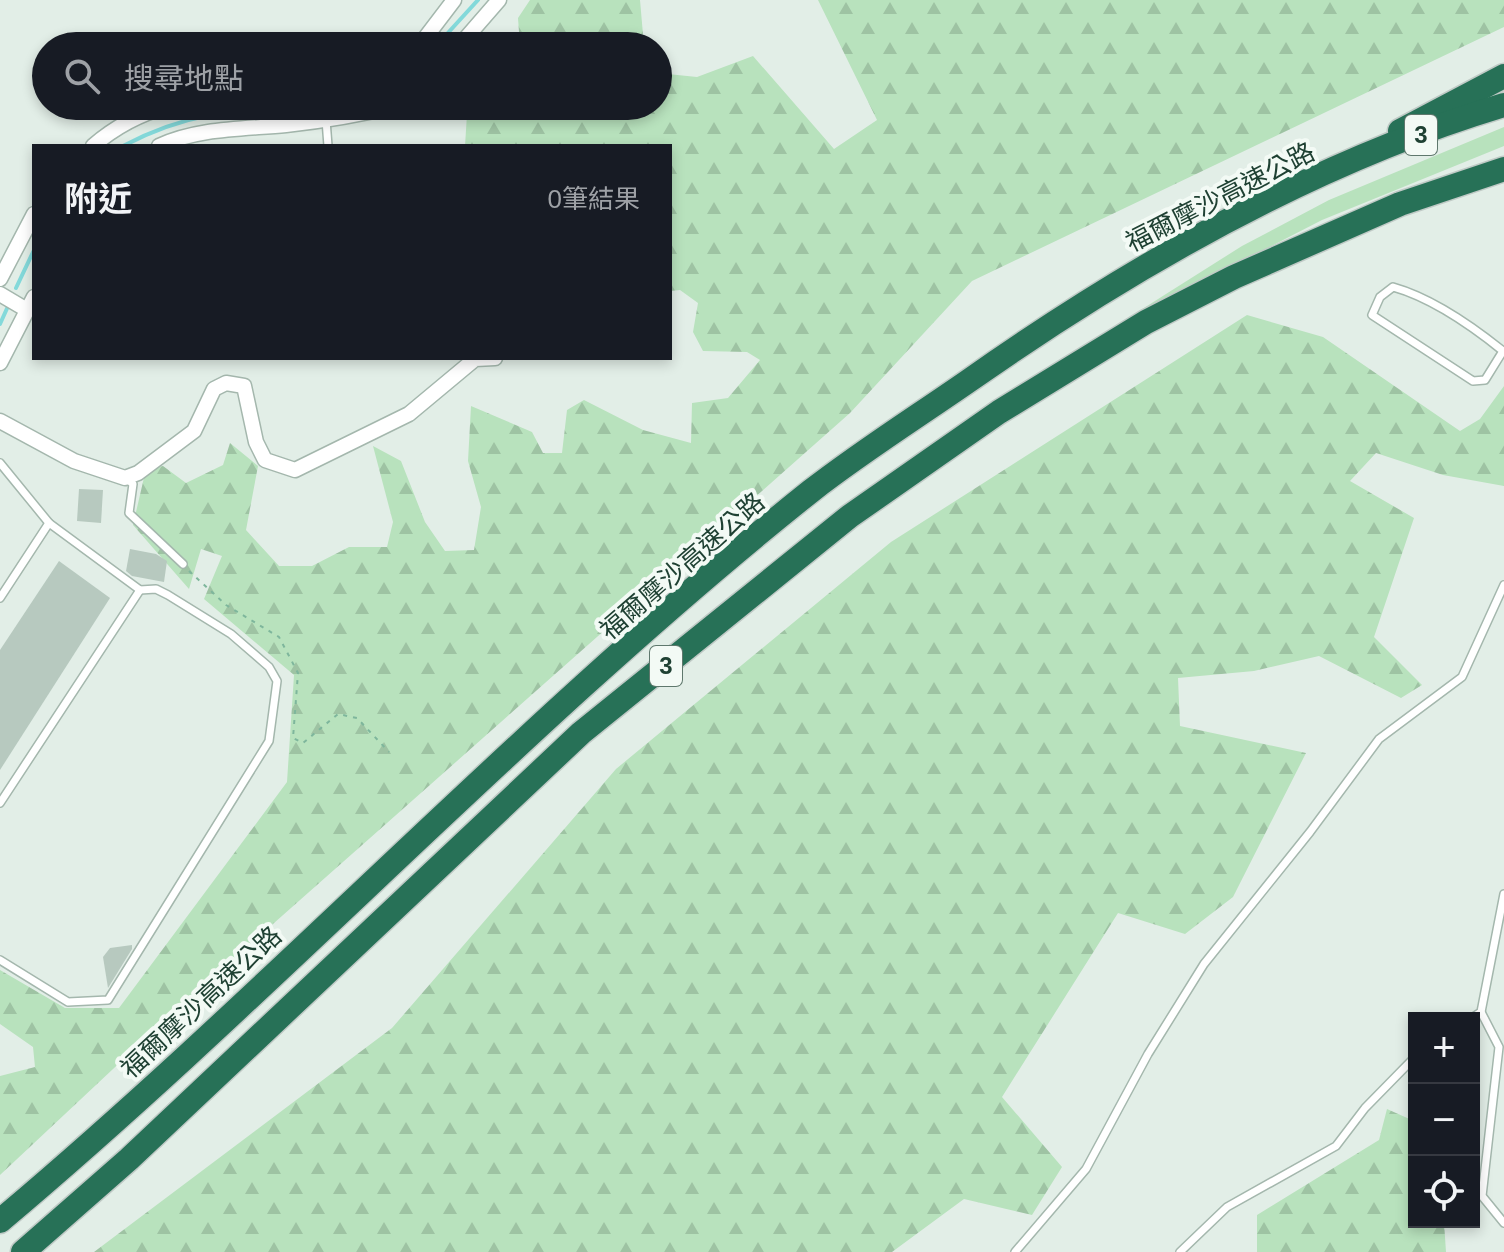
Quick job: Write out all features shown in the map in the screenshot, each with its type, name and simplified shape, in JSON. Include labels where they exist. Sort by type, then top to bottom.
[{"type":"highway","points":[[1340,168],[1443,105],[1504,76]]},
{"type":"highway","name":"福爾摩沙高速公路","points":[[0,1221],[617,658],[813,490],[1013,350],[1146,264],[1237,215],[1340,168],[1504,105]]},
{"type":"highway","name":"3","points":[[23,1252],[129,1159],[581,733],[850,516],[999,412],[1146,322],[1234,277],[1400,204],[1504,169]]},
{"type":"highway","points":[[1400,204],[1504,176]]},
{"type":"street","points":[[430,32],[454,0]]},
{"type":"street","points":[[471,32],[499,0]]},
{"type":"street","points":[[95,144],[131,120]]},
{"type":"street","points":[[163,144],[173,139],[216,131],[326,120]]},
{"type":"street","points":[[0,279],[29,233]]},
{"type":"street","points":[[0,294],[31,303],[0,363]]},
{"type":"street","points":[[0,421],[74,461],[125,478],[138,473],[194,431],[214,389],[226,383],[244,386],[256,442],[265,460],[295,470],[409,414],[474,360]]},
{"type":"lane","points":[[326,120],[328,144]]},
{"type":"lane","points":[[1393,287],[1407,291],[1478,331],[1504,352],[1485,380],[1473,381],[1372,315],[1380,297],[1393,287]]},
{"type":"lane","points":[[0,463],[49,523],[140,590],[156,589],[231,634],[269,667],[277,681],[269,741],[108,1000],[68,1002],[0,960]]},
{"type":"lane","points":[[125,478],[133,484],[129,513],[183,564]]},
{"type":"lane","points":[[0,598],[49,523]]},
{"type":"lane","points":[[1015,1252],[1086,1169],[1148,1054],[1204,964],[1310,832],[1379,739],[1462,677],[1504,585]]},
{"type":"lane","points":[[0,803],[140,590]]},
{"type":"lane","points":[[1504,894],[1481,1012],[1502,1047],[1482,1196],[1504,1223]]},
{"type":"lane","points":[[1180,1252],[1227,1207],[1336,1146],[1365,1108],[1408,1064]]},
{"type":"path","points":[[183,564],[226,605],[279,637],[298,673],[293,738],[303,743],[338,714],[357,718],[389,752]]},
{"type":"green space","points":[[530,0],[640,0],[643,32],[519,32],[518,18]]},
{"type":"green space","points":[[818,0],[1504,0],[1504,27],[972,281],[850,413],[177,1009],[0,1175],[0,1076],[35,1067],[33,1047],[0,1024],[0,970],[65,1008],[119,1008],[287,782],[294,675],[204,599],[222,556],[201,549],[189,589],[133,525],[146,469],[163,466],[186,483],[223,465],[230,443],[258,466],[246,530],[279,566],[312,566],[349,547],[387,547],[393,522],[373,446],[401,461],[425,522],[445,551],[474,550],[481,507],[468,461],[471,406],[532,432],[543,453],[562,453],[567,410],[584,400],[643,430],[691,443],[692,403],[728,398],[760,360],[747,352],[703,351],[693,332],[698,303],[680,290],[672,291],[672,144],[465,144],[467,120],[672,120],[672,74],[697,77],[753,56],[834,149],[877,120]]},
{"type":"green space","points":[[1504,127],[1504,146],[1322,220],[1109,330],[1242,246],[1329,200]]},
{"type":"green space","points":[[1247,315],[1323,337],[1460,431],[1480,419],[1504,386],[1504,486],[1443,475],[1376,453],[1350,481],[1414,518],[1374,637],[1422,685],[1401,698],[1319,656],[1254,671],[1178,678],[1180,726],[1306,753],[1233,897],[1185,934],[1118,913],[1002,1097],[1062,1167],[1032,1215],[964,1199],[892,1252],[94,1252],[392,1028],[616,769],[891,542]]},
{"type":"green space","points":[[1387,1109],[1408,1118],[1408,1228],[1444,1228],[1446,1252],[1257,1252],[1257,1215],[1379,1140]]},
{"type":"building","points":[[79,489],[103,490],[101,523],[77,521]]},
{"type":"building","points":[[130,549],[156,554],[167,561],[164,582],[132,576],[126,571]]},
{"type":"building","points":[[59,561],[110,598],[0,770],[0,650]]},
{"type":"building","points":[[132,945],[108,988],[103,957],[110,948]]},
{"type":"waterway","points":[[449,32],[478,0]]},
{"type":"waterway","points":[[127,144],[190,120]]},
{"type":"waterway","points":[[16,288],[32,254]]},
{"type":"waterway","points":[[0,324],[9,304]]}]
